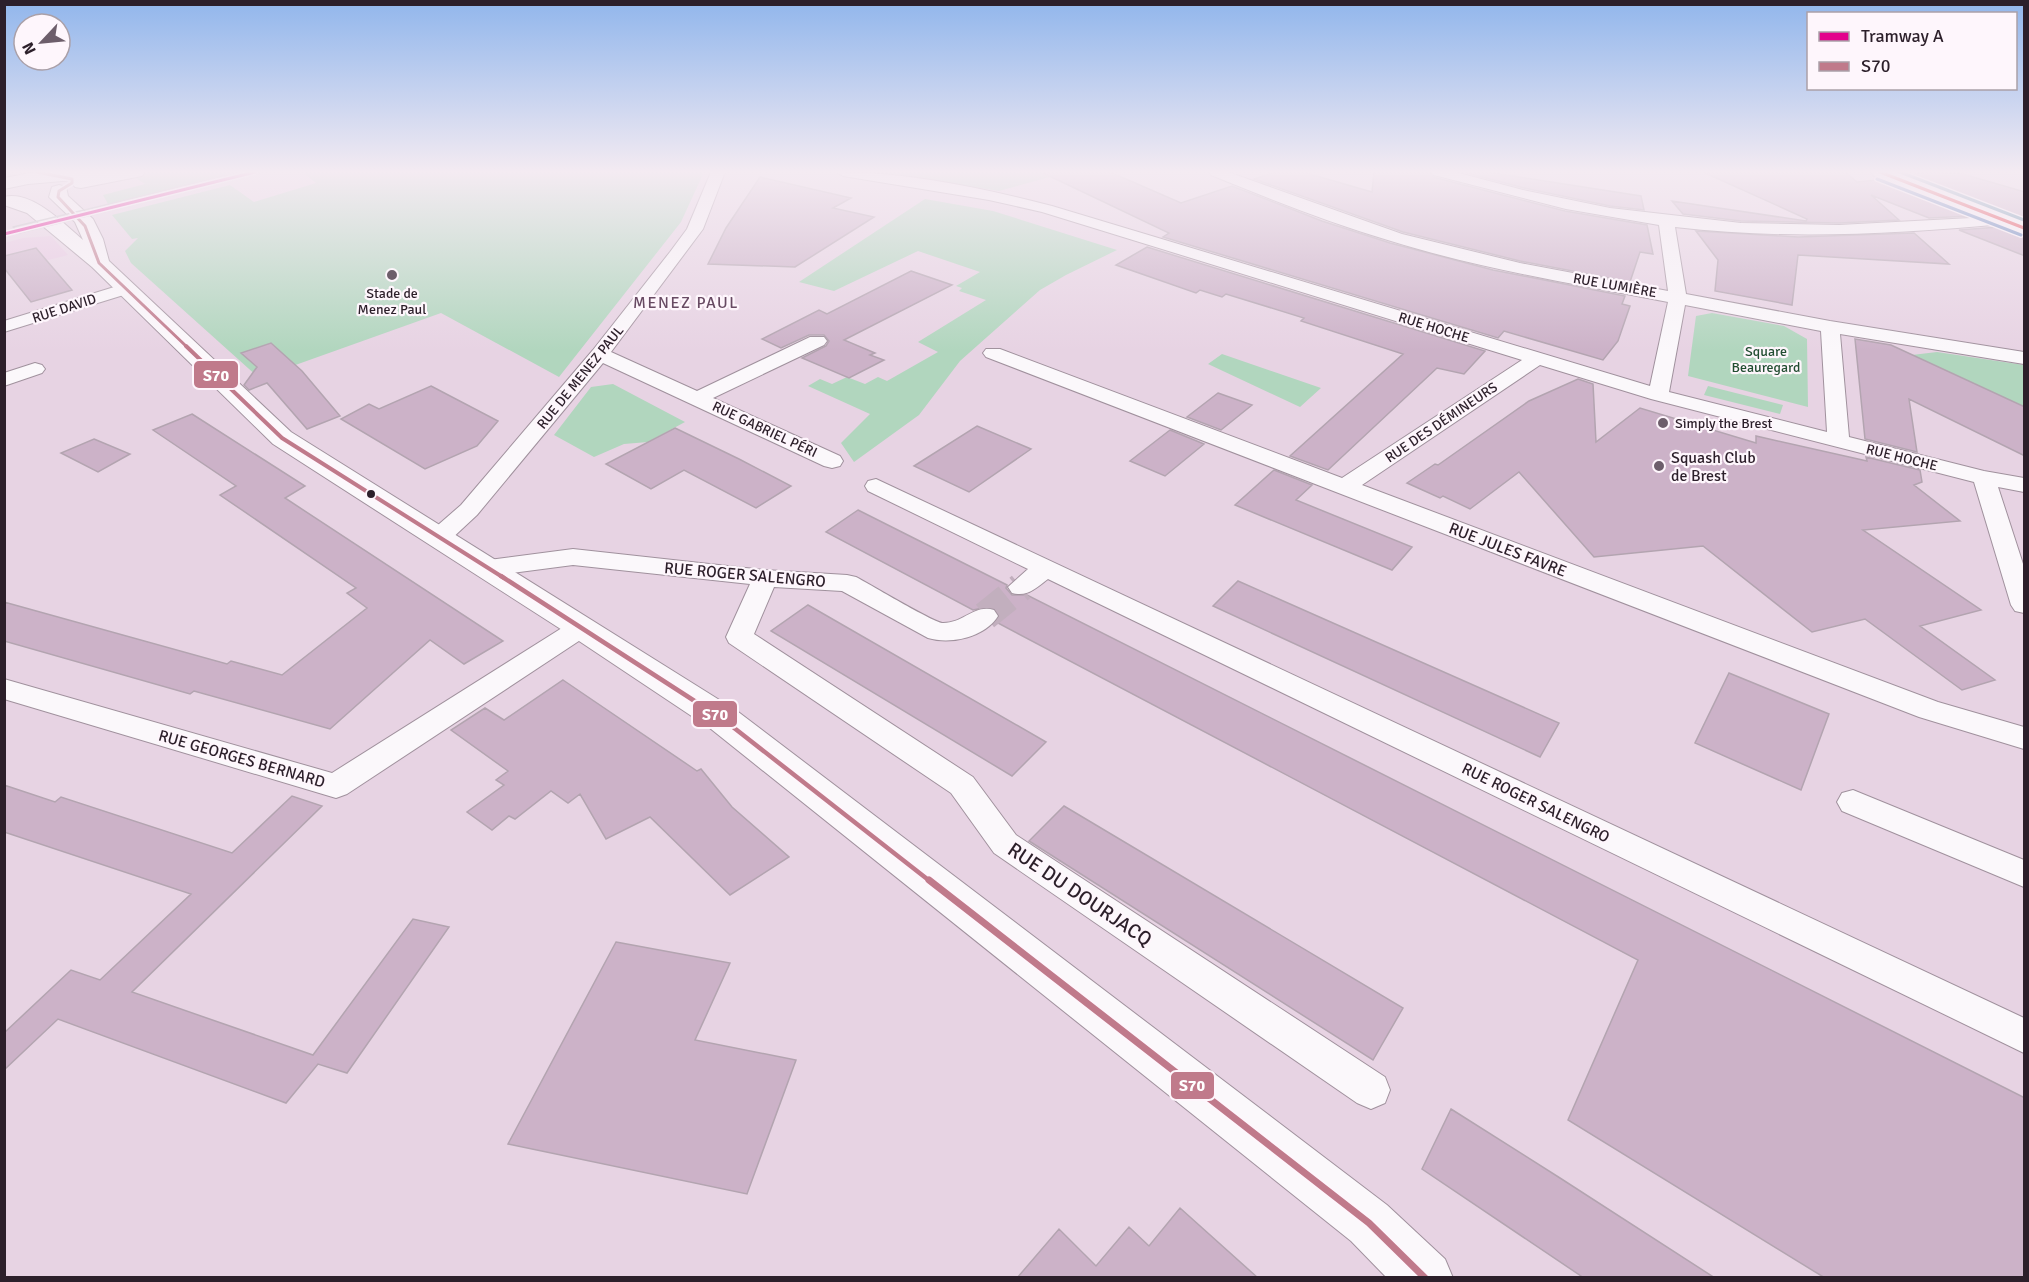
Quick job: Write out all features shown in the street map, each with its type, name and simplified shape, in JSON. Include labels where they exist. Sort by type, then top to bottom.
[{"type":"main road","points":[[61,232],[99,263],[282,438],[582,627],[724,720],[1368,1223],[1426,1278]]},
{"type":"main road","points":[[89,232],[99,263]]},
{"type":"street","name":"RUE DE MENEZ PAUL","points":[[439,537],[462,519],[600,354],[692,232]]},
{"type":"street","name":"RUE HOCHE","points":[[1122,232],[1658,395],[1984,478],[2025,485]]},
{"type":"street","name":"RUE LUMIÈRE","points":[[1379,232],[1520,268],[1830,327],[2025,358]]},
{"type":"street","points":[[1658,395],[1678,297],[1668,232]]},
{"type":"street","name":"RUE DAVID","points":[[4,327],[124,289]]},
{"type":"street","points":[[1830,327],[1839,442]]},
{"type":"street","name":"RUE GABRIEL PÉRI","points":[[698,398],[817,341]]},
{"type":"street","name":"RUE GABRIEL PÉRI","points":[[600,354],[832,461]]},
{"type":"street","name":"RUE JULES FAVRE","points":[[993,354],[1929,710],[2025,738]]},
{"type":"street","name":"RUE DES DÉMINEURS","points":[[1345,486],[1537,358]]},
{"type":"street","points":[[4,380],[34,369]]},
{"type":"street","points":[[1984,478],[2025,605]]},
{"type":"street","name":"RUE ROGER SALENGRO","points":[[876,486],[2025,1036]]},
{"type":"street","name":"RUE ROGER SALENGRO","points":[[489,568],[573,558],[765,578],[781,577],[847,583],[937,632],[965,629],[985,616]]},
{"type":"street","points":[[1021,587],[1047,567]]},
{"type":"street","name":"RUE DU DOURJACQ","points":[[765,578],[739,637],[963,785],[1005,844],[1371,1090]]},
{"type":"street","name":"RUE GEORGES BERNARD","points":[[4,688],[336,786],[582,627]]},
{"type":"street","points":[[1853,802],[2025,874]]},
{"type":"shaded area","points":[[51,236],[68,255],[5,271],[5,243],[23,238]]},
{"type":"green space","name":"Stade de Menez Paul","points":[[126,232],[673,232],[559,377],[441,313],[259,378],[131,263],[125,251],[138,238],[132,239]]},
{"type":"green space","points":[[875,232],[1059,232],[1117,250],[1040,290],[960,361],[919,415],[854,462],[841,443],[870,414],[808,386],[820,379],[832,384],[847,377],[865,384],[878,377],[887,381],[938,352],[918,342],[986,300],[959,291],[962,288],[956,286],[980,272],[918,251],[834,291],[799,282]]},
{"type":"green space","name":"Square Beauregard","points":[[1712,313],[1784,326],[1807,339],[1808,407],[1688,376],[1696,316]]},
{"type":"green space","points":[[1937,352],[2024,365],[2024,407],[1912,355]]},
{"type":"green space","points":[[1222,354],[1321,388],[1300,407],[1208,364]]},
{"type":"green space","points":[[613,384],[685,422],[648,442],[624,444],[594,457],[554,435],[591,387]]},
{"type":"green space","points":[[1708,386],[1783,405],[1780,414],[1704,395]]},
{"type":"building","points":[[724,232],[851,232],[795,267],[708,264]]},
{"type":"building","points":[[1167,232],[1355,232],[1493,270],[1625,296],[1622,304],[1630,306],[1618,341],[1603,360],[1504,331],[1498,338],[1163,237],[1169,233]]},
{"type":"building","points":[[1403,232],[1648,232],[1653,254],[1640,252],[1630,282],[1520,261]]},
{"type":"building","points":[[1697,232],[1798,237],[1914,233],[1949,264],[1798,255],[1792,305],[1715,291],[1718,260]]},
{"type":"building","points":[[1964,232],[2013,232],[2025,236],[2025,256]]},
{"type":"building","points":[[1147,247],[1485,351],[1464,374],[1437,368],[1328,470],[1290,456],[1403,354],[1301,321],[1304,318],[1226,294],[1222,297],[1200,290],[1196,293],[1116,265]]},
{"type":"building","points":[[36,248],[72,290],[31,302],[4,268],[4,256]]},
{"type":"building","points":[[911,271],[952,285],[844,340],[875,353],[870,355],[884,360],[849,378],[802,358],[826,346],[829,341],[824,335],[809,335],[781,348],[762,339],[819,310],[827,314]]},
{"type":"building","points":[[1855,339],[1891,345],[2025,407],[2025,456],[1909,399],[1917,452],[1865,439]]},
{"type":"building","points":[[271,343],[302,371],[340,416],[307,429],[267,383],[249,390],[244,385],[257,367],[241,353]]},
{"type":"building","points":[[1578,379],[1593,384],[1596,442],[1640,408],[1756,443],[1756,436],[1867,461],[1866,457],[1920,470],[1922,482],[1914,485],[1960,521],[1863,530],[1981,610],[1920,626],[1995,680],[1962,690],[1865,619],[1812,632],[1703,546],[1594,557],[1519,472],[1470,509],[1407,483],[1435,464],[1438,465],[1529,401]]},
{"type":"building","points":[[431,386],[498,421],[477,446],[425,469],[341,419],[369,404],[379,409]]},
{"type":"building","points":[[1218,393],[1252,405],[1221,430],[1187,417]]},
{"type":"building","points":[[192,414],[305,486],[285,498],[503,641],[464,664],[430,640],[330,729],[194,691],[190,694],[4,641],[4,602],[227,664],[231,661],[282,675],[367,608],[347,593],[356,588],[220,495],[236,486],[153,430]]},
{"type":"building","points":[[977,426],[1031,449],[969,492],[914,466]]},
{"type":"building","points":[[675,428],[791,486],[756,508],[684,470],[651,489],[606,464]]},
{"type":"building","points":[[1170,430],[1204,444],[1165,476],[1130,461]]},
{"type":"building","points":[[94,439],[130,454],[98,472],[61,453]]},
{"type":"building","points":[[1274,470],[1312,485],[1296,500],[1412,547],[1392,570],[1235,505]]},
{"type":"building","points":[[858,510],[1007,585],[1006,588],[1012,595],[1027,595],[2025,1098],[2025,1278],[1825,1278],[1568,1120],[1638,960],[996,622],[1000,616],[994,608],[973,610],[826,532]]},
{"type":"building","points":[[1238,581],[1559,723],[1540,757],[1213,606]]},
{"type":"building","points":[[808,605],[1046,742],[1012,776],[771,631]]},
{"type":"building","points":[[1729,673],[1829,714],[1801,790],[1695,743]]},
{"type":"building","points":[[563,680],[697,771],[701,769],[732,807],[789,857],[730,895],[650,817],[606,839],[580,794],[568,803],[551,791],[515,819],[509,816],[492,830],[467,812],[504,785],[496,780],[508,771],[451,730],[485,708],[504,720]]},
{"type":"building","points":[[4,785],[55,802],[61,797],[232,853],[292,796],[322,806],[132,992],[313,1055],[413,919],[449,927],[347,1073],[318,1064],[286,1103],[58,1019],[4,1070],[4,1033],[71,970],[100,980],[191,894],[4,832]]},
{"type":"building","points":[[1064,806],[1403,1008],[1373,1060],[1029,841]]},
{"type":"building","points":[[616,942],[730,963],[695,1040],[796,1060],[747,1194],[508,1144]]},
{"type":"building","points":[[1451,1109],[1715,1278],[1584,1278],[1422,1169]]},
{"type":"building","points":[[1180,1208],[1258,1278],[1017,1278],[1059,1229],[1096,1266],[1129,1227],[1149,1246]]},
{"type":"tunnel","points":[[985,616],[1021,587]]},
{"type":"tram line","name":"A","points":[[4,234],[13,232]]},
{"type":"tram line","points":[[18,232],[24,232]]},
{"type":"transit line","name":"S70","points":[[88,232],[99,263],[282,438],[582,627],[724,720],[1369,1223],[1425,1278]]},
{"type":"transit line","points":[[2013,232],[2021,235]]},
{"type":"place","name":"Stade de Menez Paul","points":[[392,275]]},
{"type":"place","name":"Simply the Brest","points":[[1663,423]]},
{"type":"place","name":"Squash Club de Brest","points":[[1659,466]]},
{"type":"district","name":"MENEZ PAUL","points":[[686,302]]}]
